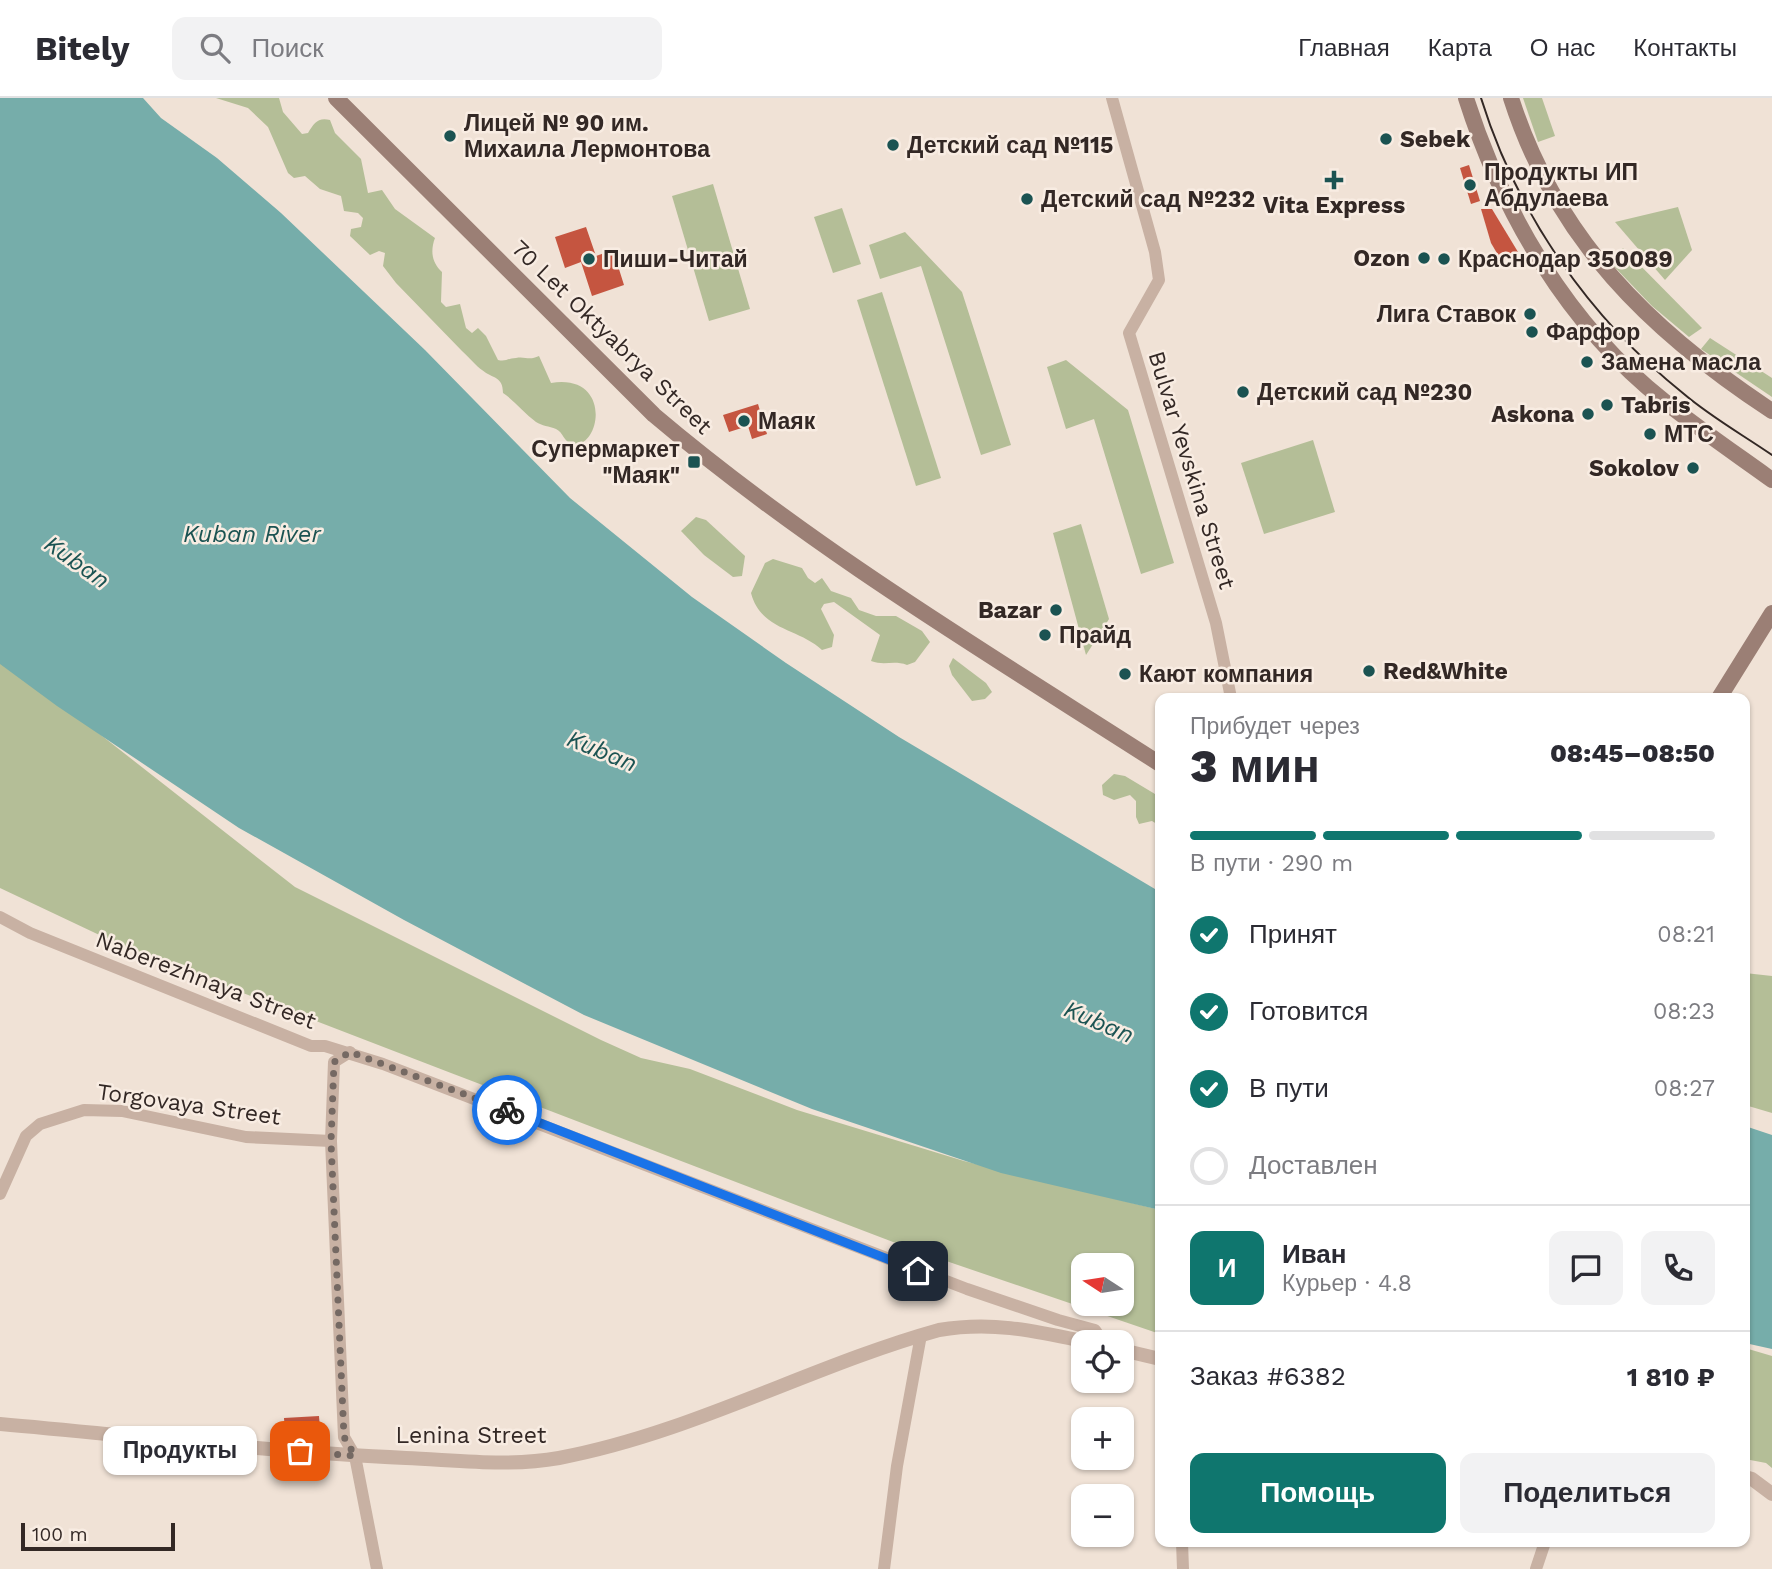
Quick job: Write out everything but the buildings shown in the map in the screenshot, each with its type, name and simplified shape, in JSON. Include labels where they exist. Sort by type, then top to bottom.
[{"type":"main road","name":"70 Let Oktyabrya Street","points":[[336,98],[654,415],[692,447],[827,550],[1155,761]]},
{"type":"main road","points":[[1465,98],[1504,195],[1530,246],[1572,306],[1620,361],[1663,400],[1772,480]]},
{"type":"main road","points":[[1511,98],[1531,156],[1567,218],[1595,257],[1647,314],[1692,355],[1772,411]]},
{"type":"main road","points":[[1721,693],[1772,613]]},
{"type":"street","name":"Bulvar Yevskina Street","points":[[1112,98],[1155,253],[1159,280],[1129,333],[1216,623],[1230,693]]},
{"type":"street","name":"Naberezhnaya Street","points":[[0,917],[30,933],[311,1046],[325,1046],[350,1052],[510,1111],[967,1289],[1058,1321],[1095,1330]]},
{"type":"street","points":[[311,1046],[334,1062]]},
{"type":"street","points":[[334,1062],[350,1052]]},
{"type":"street","points":[[334,1062],[331,1142],[344,1437],[355,1456],[377,1569]]},
{"type":"street","name":"Torgovaya Street","points":[[0,1194],[26,1136],[40,1124],[84,1110],[122,1111],[246,1137],[331,1142]]},
{"type":"street","name":"Lenina Street","points":[[0,1424],[355,1456],[498,1462],[555,1458],[611,1447],[674,1427],[920,1335],[969,1325],[1015,1326],[1071,1338]]},
{"type":"street","points":[[884,1569],[897,1466],[920,1335]]},
{"type":"street","points":[[1134,1353],[1155,1358]]},
{"type":"street","points":[[1750,1478],[1772,1494]]},
{"type":"street","points":[[1182,1547],[1183,1569]]},
{"type":"street","points":[[1536,1569],[1543,1547]]},
{"type":"green space","points":[[216,98],[279,98],[283,112],[302,134],[308,133],[319,120],[330,120],[335,133],[361,159],[368,193],[382,190],[395,209],[435,238],[432,252],[436,265],[442,272],[441,302],[446,307],[460,304],[466,328],[472,333],[478,328],[486,336],[498,360],[539,356],[551,383],[571,383],[585,389],[593,399],[596,412],[590,436],[582,443],[569,443],[558,430],[536,422],[503,393],[501,383],[478,366],[396,283],[383,266],[385,253],[379,251],[370,255],[350,236],[351,229],[361,227],[363,218],[358,213],[344,211],[341,196],[320,189],[305,176],[294,178],[288,173],[268,127],[248,108]]},
{"type":"green space","points":[[1523,98],[1542,98],[1555,136],[1538,142]]},
{"type":"green space","points":[[713,184],[750,309],[709,321],[672,196]]},
{"type":"green space","points":[[1678,207],[1692,250],[1665,280],[1615,222]]},
{"type":"green space","points":[[842,208],[861,264],[833,273],[814,217]]},
{"type":"green space","points":[[905,232],[962,292],[1011,445],[981,455],[921,266],[880,279],[869,245]]},
{"type":"green space","points":[[1623,248],[1702,328],[1689,337],[1652,306],[1607,259]]},
{"type":"green space","points":[[882,292],[941,478],[916,486],[857,300]]},
{"type":"green space","points":[[1710,338],[1772,378],[1772,397],[1701,349]]},
{"type":"green space","points":[[1066,360],[1128,410],[1174,563],[1141,574],[1094,419],[1066,429],[1047,367]]},
{"type":"green space","points":[[1313,440],[1335,512],[1264,534],[1241,463]]},
{"type":"green space","points":[[696,517],[706,520],[745,556],[742,576],[733,577],[704,555],[681,531]]},
{"type":"green space","points":[[1081,524],[1109,619],[1086,655],[1053,533]]},
{"type":"green space","points":[[773,559],[802,568],[815,583],[822,578],[831,591],[851,598],[859,610],[876,616],[896,616],[922,631],[930,642],[915,662],[907,665],[871,661],[880,635],[834,602],[824,604],[821,609],[834,635],[832,647],[822,650],[772,622],[756,605],[751,593],[765,563]]},
{"type":"green space","points":[[0,656],[295,887],[601,1040],[641,1058],[690,1069],[797,1110],[964,1161],[1155,1209],[1155,1332],[1107,1316],[1134,1316],[1134,1253],[1071,1253],[1071,1304],[914,1250],[129,949],[0,888]]},
{"type":"green space","points":[[953,658],[986,683],[992,692],[985,699],[972,701],[952,675],[949,666]]},
{"type":"green space","points":[[1114,774],[1125,776],[1155,794],[1155,823],[1139,824],[1136,801],[1130,795],[1114,800],[1103,795],[1102,785]]},
{"type":"green space","points":[[1750,974],[1772,976],[1772,1113],[1750,1106]]},
{"type":"green space","points":[[1750,1349],[1772,1356],[1772,1468],[1766,1463],[1750,1460]]},
{"type":"water","name":"Kuban River","points":[[0,98],[143,98],[161,118],[217,158],[281,213],[425,350],[570,498],[692,597],[899,737],[1155,889],[1155,1209],[1001,1173],[812,1109],[584,1015],[404,920],[239,828],[57,706],[0,664]]},
{"type":"water","points":[[1750,1128],[1772,1135],[1772,1349],[1750,1344]]},
{"type":"tram line","points":[[1481,98],[1496,141],[1536,223],[1588,298],[1617,332],[1684,394],[1772,455]]},
{"type":"way so far","points":[[300,1451],[355,1456],[344,1437],[331,1142],[334,1062],[350,1052],[507,1110]]},
{"type":"place","name":"Лицей № 90 им. Михаила Лермонтова","points":[[450,136]]},
{"type":"place","name":"Sebek","points":[[1386,139]]},
{"type":"place","name":"Детский сад №115","points":[[893,145]]},
{"type":"place","name":"Vita Express","points":[[1334,180]]},
{"type":"place","name":"Продукты ИП Абдулаева","points":[[1470,185]]},
{"type":"place","name":"Детский сад №232","points":[[1027,199]]},
{"type":"place","name":"Ozon","points":[[1424,258]]},
{"type":"place","name":"Пиши-Читай","points":[[589,259]]},
{"type":"place","name":"Краснодар 350089","points":[[1444,259]]},
{"type":"place","name":"Лига Ставок","points":[[1530,314]]},
{"type":"place","name":"Фарфор","points":[[1532,332]]},
{"type":"place","name":"Замена масла","points":[[1587,362]]},
{"type":"place","name":"Детский сад №230","points":[[1243,392]]},
{"type":"place","name":"Tabris","points":[[1607,405]]},
{"type":"place","name":"Askona","points":[[1588,414]]},
{"type":"place","name":"Маяк","points":[[744,421]]},
{"type":"place","name":"МТС","points":[[1650,434]]},
{"type":"place","name":"Супермаркет \"Маяк\"","points":[[694,462]]},
{"type":"place","name":"Sokolov","points":[[1693,468]]},
{"type":"place","name":"Bazar","points":[[1056,610]]},
{"type":"place","name":"Прайд","points":[[1045,635]]},
{"type":"place","name":"Red&White","points":[[1369,671]]},
{"type":"place","name":"Кают компания","points":[[1125,674]]},
{"type":"place","name":"Продукты","points":[[300,1451]]},
{"type":"route","points":[[507,1110],[918,1271]]},
{"type":"water label","name":"Kuban","points":[[77,562]]},
{"type":"water label","name":"Kuban","points":[[602,751]]},
{"type":"water label","name":"Kuban","points":[[1099,1022]]}]
